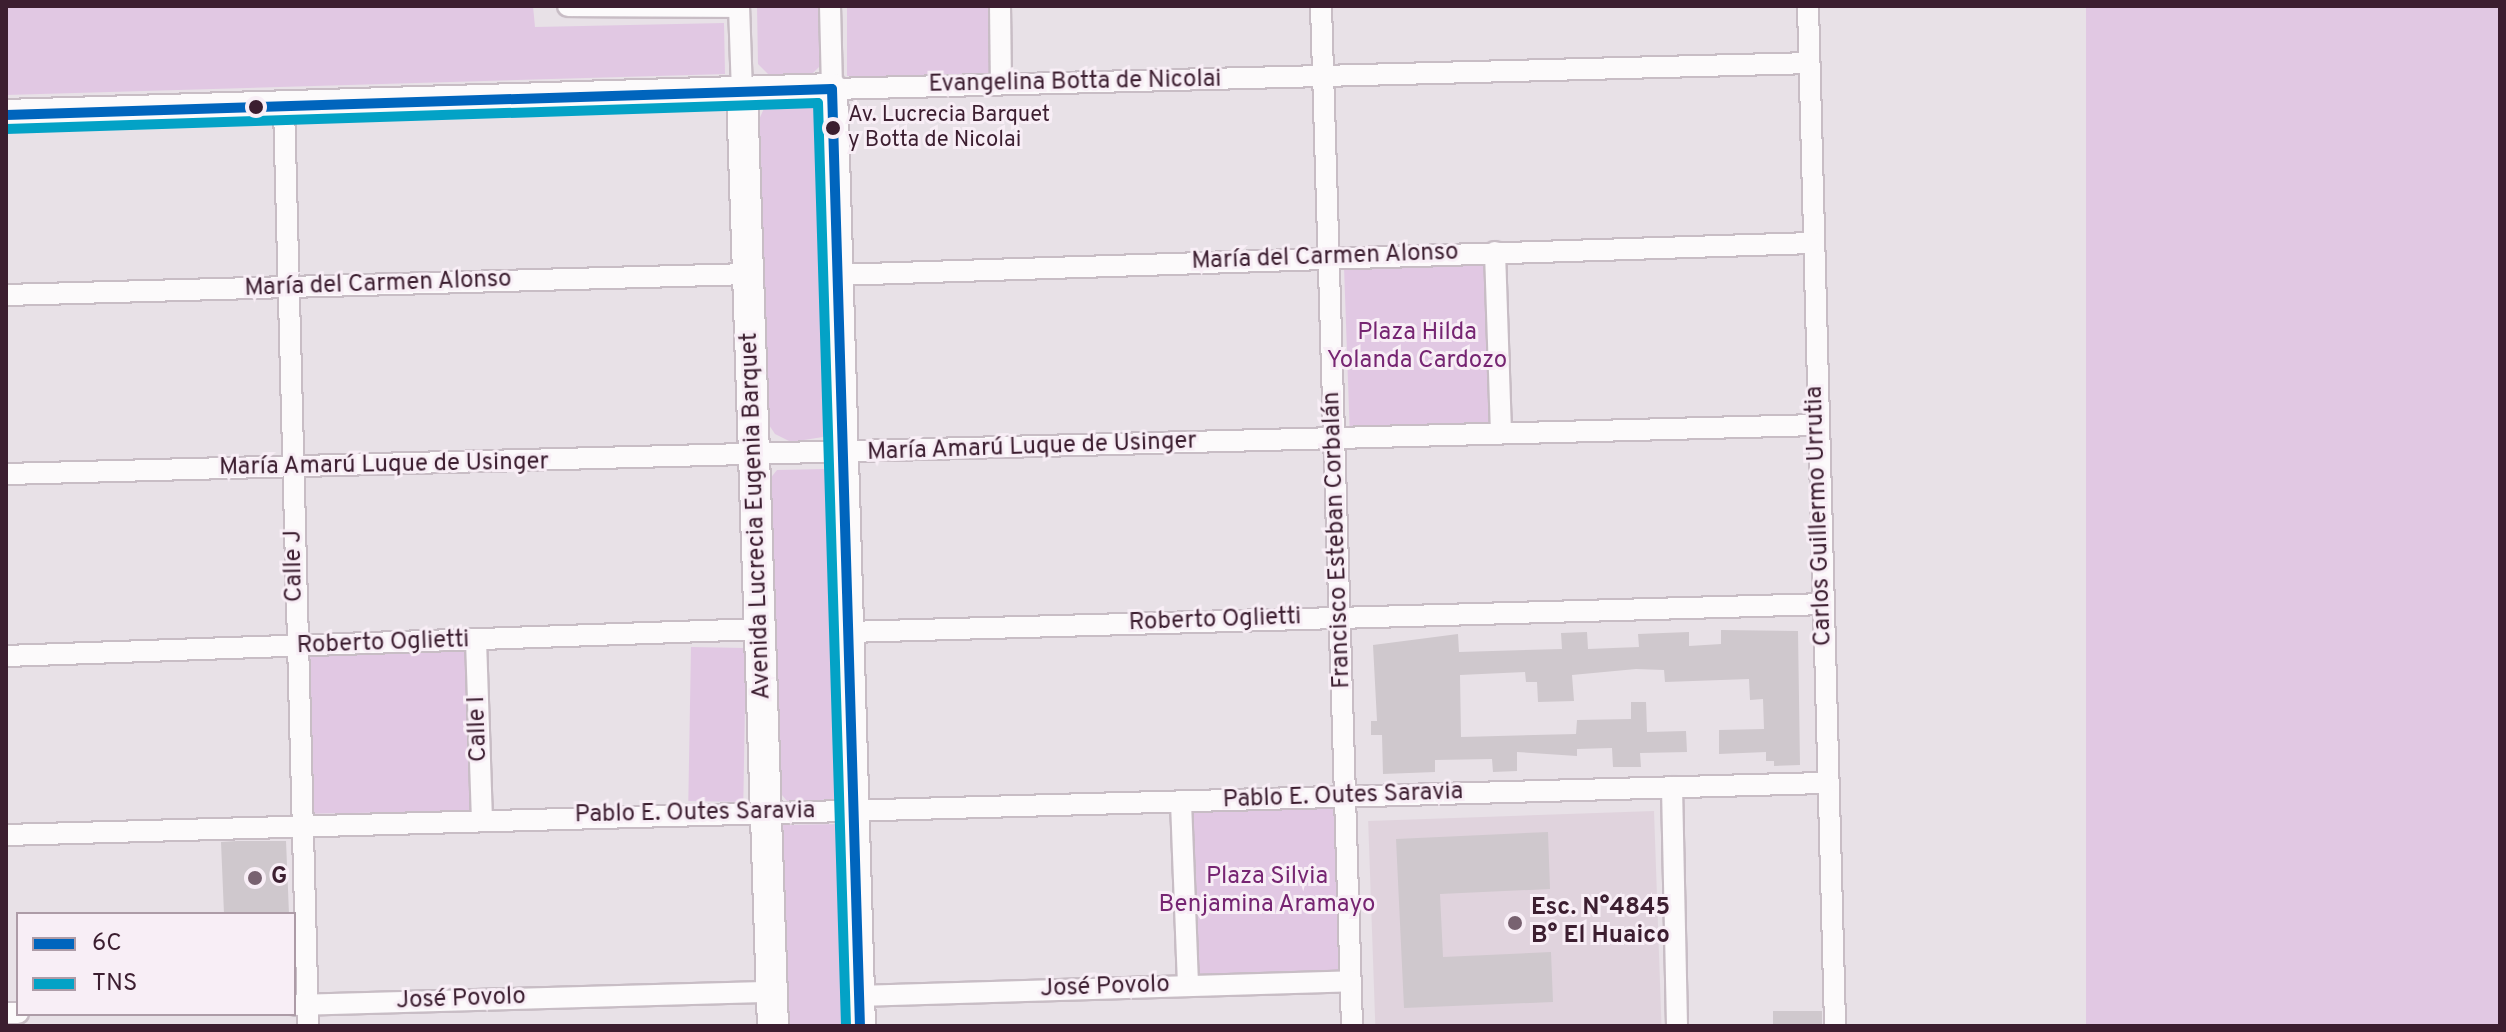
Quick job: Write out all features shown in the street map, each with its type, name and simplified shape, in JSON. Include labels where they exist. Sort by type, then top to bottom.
[{"type":"street","points":[[568,6],[739,6]]},
{"type":"street","name":"Avenida Lucrecia Eugenia Barquet","points":[[739,6],[773,1026]]},
{"type":"street","points":[[830,6],[860,1026]]},
{"type":"street","points":[[1000,6],[1001,84]]},
{"type":"street","name":"Francisco Esteban Corbalán","points":[[1321,6],[1352,1026]]},
{"type":"street","name":"Carlos Guillermo Urrutia","points":[[1808,6],[1835,1026]]},
{"type":"street","name":"Evangelina Botta de Nicolai","points":[[6,115],[1809,63]]},
{"type":"street","name":"Calle J","points":[[284,107],[301,826],[301,1005],[308,1026]]},
{"type":"street","name":"María del Carmen Alonso","points":[[837,275],[1812,243]]},
{"type":"street","points":[[1495,252],[1501,432]]},
{"type":"street","name":"María del Carmen Alonso","points":[[6,295],[749,274]]},
{"type":"street","name":"María Amarú Luque de Usinger","points":[[6,474],[756,457],[1501,432],[1817,425]]},
{"type":"street","name":"Roberto Oglietti","points":[[848,632],[1823,604]]},
{"type":"street","name":"Roberto Oglietti","points":[[6,656],[761,629]]},
{"type":"street","name":"Calle I","points":[[476,640],[482,818]]},
{"type":"street","name":"Pablo E. Outes Saravia","points":[[6,835],[482,818],[855,811],[1827,783]]},
{"type":"street","points":[[1672,787],[1677,1026]]},
{"type":"street","points":[[1181,802],[1188,985]]},
{"type":"street","name":"José Povolo","points":[[859,996],[1351,981]]},
{"type":"street","name":"José Povolo","points":[[301,1005],[772,992]]},
{"type":"shaded area","name":"Esc. N°4845 B° El Huaico","points":[[1654,811],[1662,1026],[1375,1026],[1368,821]]},
{"type":"green space","points":[[6,6],[533,6],[535,27],[724,23],[725,74],[6,95]]},
{"type":"green space","points":[[757,6],[820,6],[822,64],[812,74],[769,75],[758,64]]},
{"type":"green space","points":[[847,6],[991,6],[991,76],[847,76]]},
{"type":"green space","points":[[2086,6],[2500,6],[2500,1026],[2086,1026]]},
{"type":"green space","points":[[812,102],[826,116],[835,419],[823,437],[791,442],[775,434],[765,419],[758,122],[765,106]]},
{"type":"green space","name":"Plaza Hilda Yolanda Cardozo","points":[[1484,264],[1490,425],[1350,430],[1344,269]]},
{"type":"green space","points":[[826,469],[835,477],[844,787],[837,799],[788,802],[775,787],[769,480],[777,470]]},
{"type":"green space","points":[[691,647],[746,648],[743,802],[688,801]]},
{"type":"green space","points":[[469,650],[472,811],[307,814],[304,653]]},
{"type":"green space","name":"Plaza Silvia Benjamina Aramayo","points":[[1346,797],[1352,981],[1188,987],[1181,803]]},
{"type":"green space","points":[[843,824],[847,1026],[784,1026],[780,825]]},
{"type":"building","points":[[1721,630],[1798,631],[1800,765],[1774,766],[1774,761],[1766,761],[1766,752],[1719,754],[1719,730],[1764,729],[1763,699],[1750,700],[1749,679],[1665,682],[1664,670],[1636,669],[1572,675],[1574,701],[1538,702],[1537,682],[1526,682],[1525,672],[1460,675],[1461,737],[1576,734],[1577,720],[1631,719],[1631,702],[1646,702],[1647,732],[1686,731],[1687,752],[1640,753],[1641,767],[1613,767],[1612,748],[1577,749],[1577,756],[1517,752],[1517,771],[1493,772],[1492,759],[1435,760],[1435,772],[1383,774],[1382,735],[1371,735],[1371,721],[1377,721],[1373,645],[1458,634],[1459,652],[1562,649],[1561,633],[1587,632],[1588,649],[1639,647],[1638,634],[1689,632],[1689,646],[1721,644]]},
{"type":"building","points":[[1548,832],[1550,889],[1440,894],[1443,957],[1551,952],[1553,1002],[1404,1008],[1396,839]]},
{"type":"building","name":"G","points":[[286,841],[289,912],[224,912],[221,842]]},
{"type":"building","points":[[1773,1011],[1822,1011],[1822,1026],[1773,1026]]},
{"type":"transit line","name":"6C","points":[[6,115],[832,89],[860,1026]]},
{"type":"transit line","name":"TNS","points":[[6,129],[818,103],[846,1026]]},
{"type":"place","name":"Av. Lucrecia Barquet y Botta de Nicolai","points":[[833,128]]},
{"type":"place","name":"G","points":[[255,878]]},
{"type":"place","name":"Esc. N°4845 B° El Huaico","points":[[1515,923]]}]
